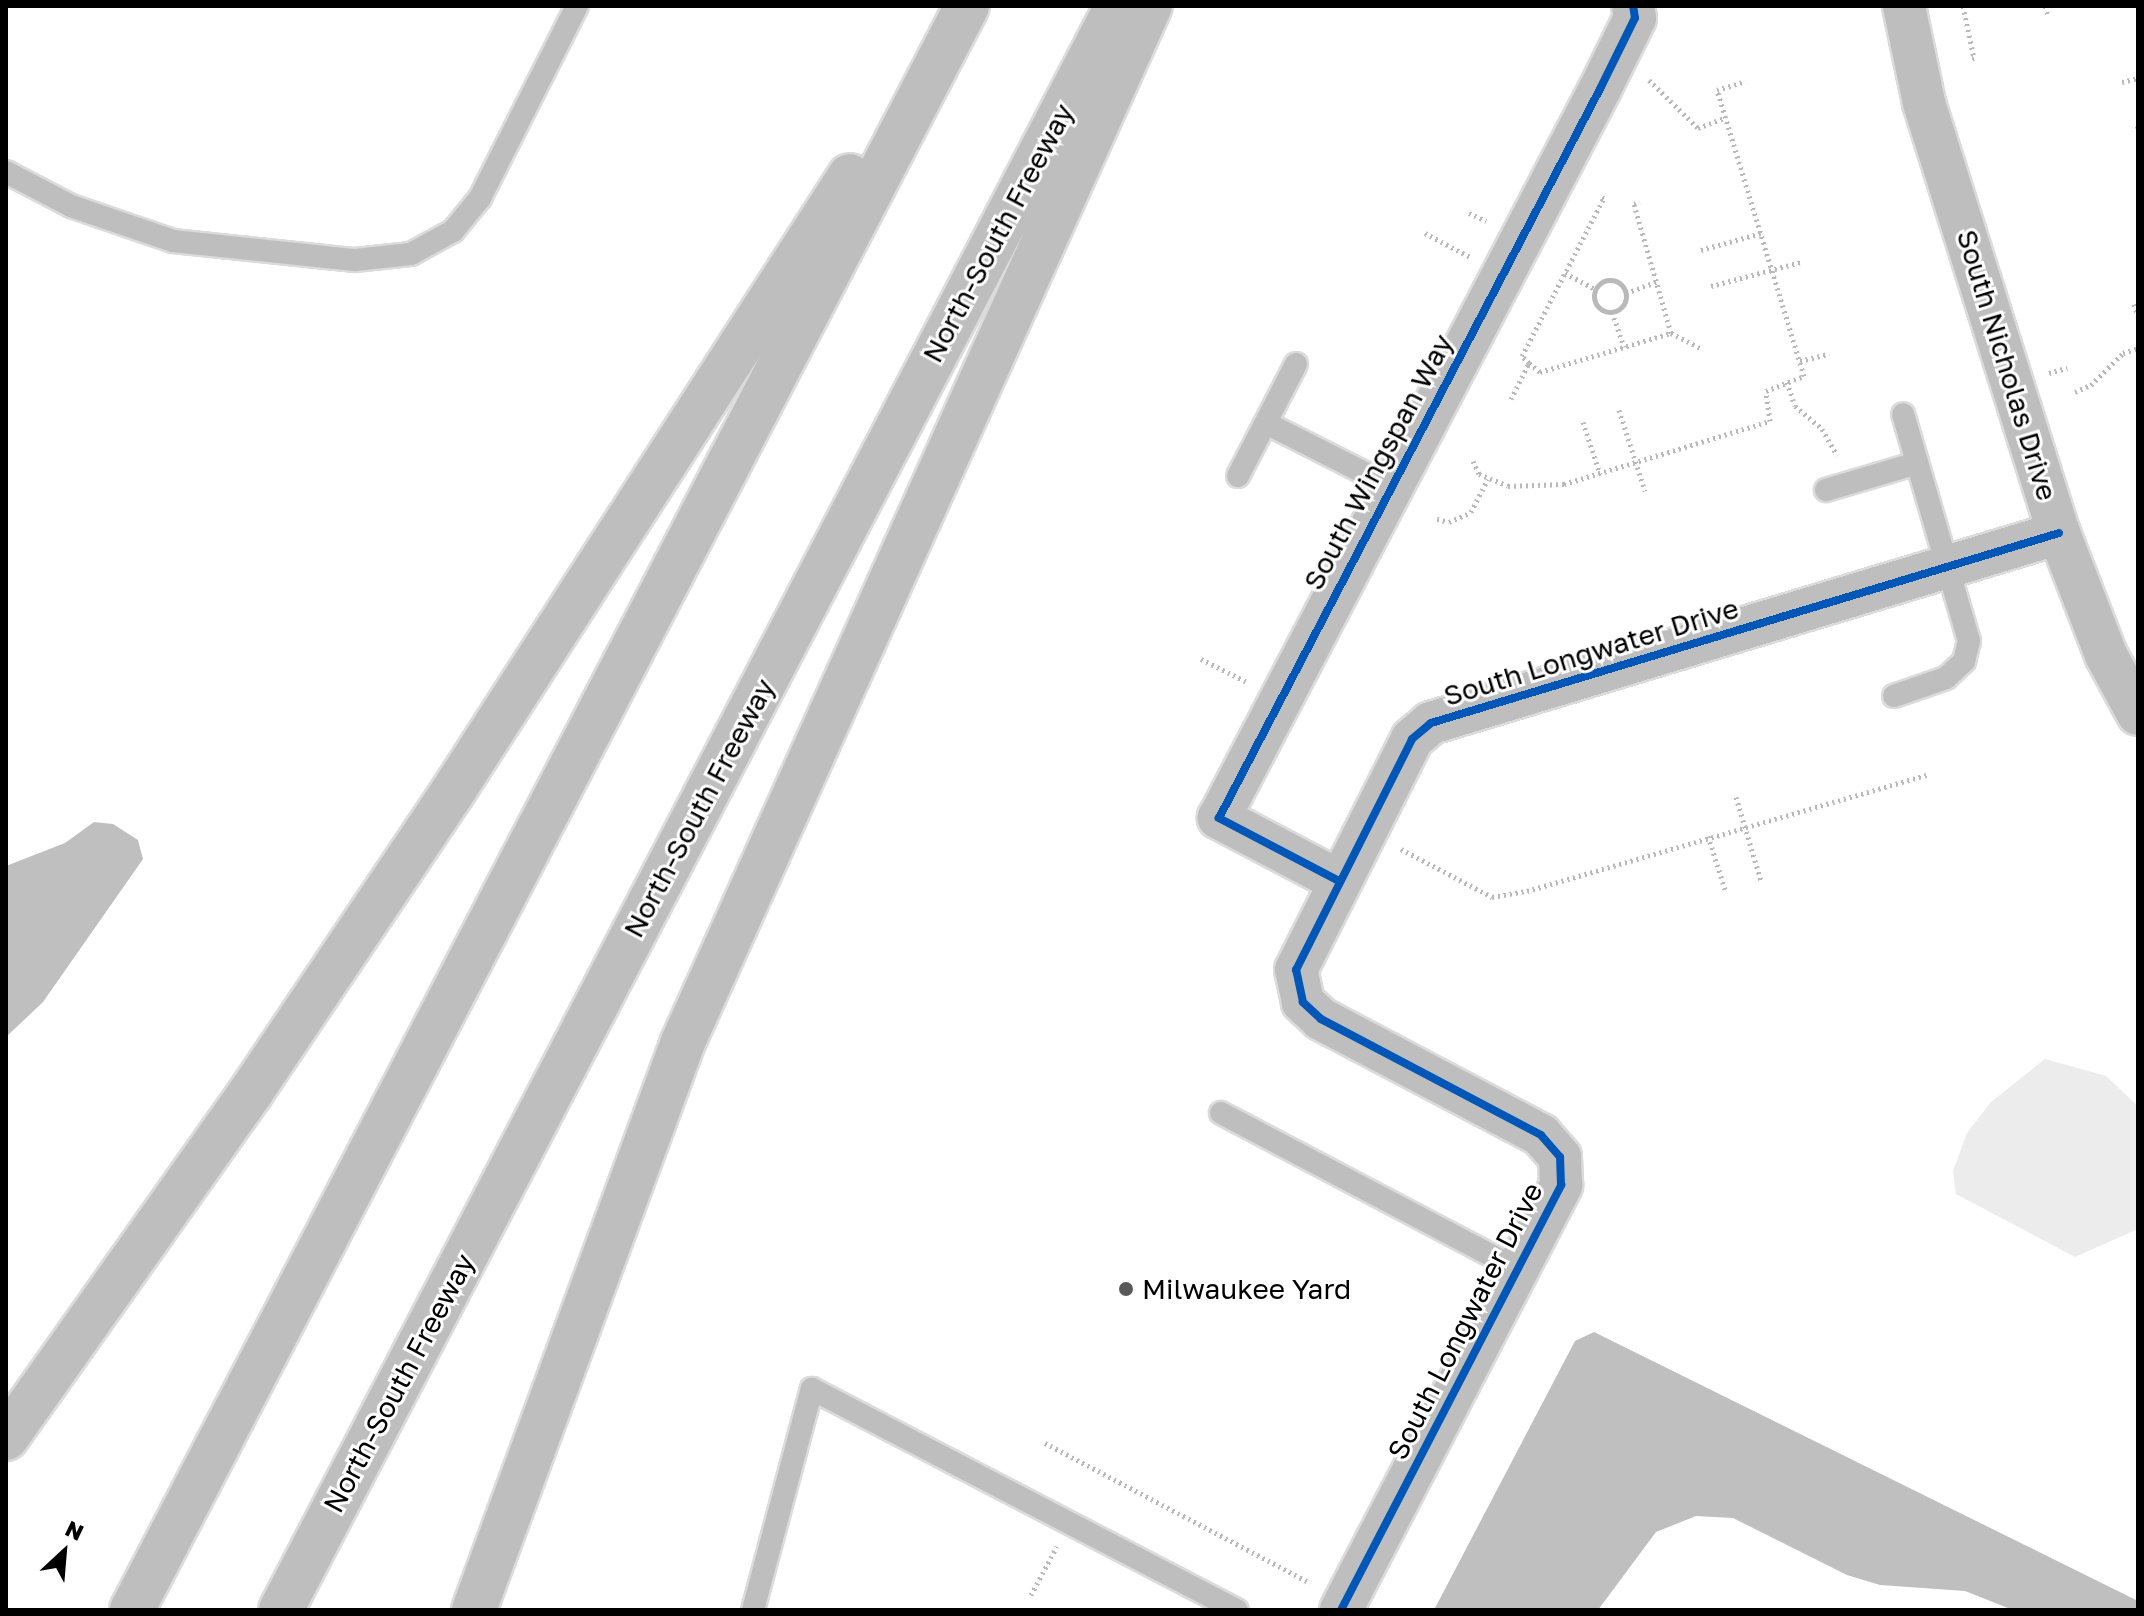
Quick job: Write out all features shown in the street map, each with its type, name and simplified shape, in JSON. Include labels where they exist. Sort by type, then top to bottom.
[{"type":"highway","points":[[6,1438],[251,1092],[452,793],[959,6]]},
{"type":"highway","points":[[132,1610],[967,6]]},
{"type":"highway","name":"North-South Freeway","points":[[281,1610],[1117,6]]},
{"type":"highway","points":[[474,1610],[683,1042],[1150,6]]},
{"type":"street","name":"South Wingspan Way","points":[[1339,881],[1219,818],[1600,89],[1635,18],[1633,6]]},
{"type":"street","name":"South Nicholas Drive","points":[[1904,6],[1924,103],[2059,533],[2106,655],[2138,714]]},
{"type":"street","name":"South Longwater Drive","points":[[1331,1593],[1519,1270],[1561,1185],[1560,1157],[1541,1135],[1321,1019],[1303,1002],[1296,970],[1412,739],[1431,723],[2059,533]]},
{"type":"lane","points":[[6,172],[71,206],[173,241],[341,259],[411,254],[453,231],[480,198],[577,6]]},
{"type":"lane","points":[[1238,476],[1296,364]]},
{"type":"lane","points":[[1894,696],[1946,678],[1964,661],[1969,641],[1903,414]]},
{"type":"lane","points":[[1266,423],[1390,486]]},
{"type":"lane","points":[[1826,490],[1917,463]]},
{"type":"lane","points":[[1221,1113],[1519,1270]]},
{"type":"lane","points":[[753,1610],[812,1389],[1237,1610]]},
{"type":"path","points":[[1963,6],[1971,59]]},
{"type":"path","points":[[2045,6],[2048,15]]},
{"type":"path","points":[[1645,75],[1698,128],[1726,117]]},
{"type":"path","points":[[2122,82],[2138,78]]},
{"type":"path","points":[[1473,461],[1488,479],[1533,489],[1600,474],[1770,421],[1766,391],[1804,376],[1717,90],[1746,81]]},
{"type":"path","points":[[1599,196],[1604,198],[1522,356],[1540,372],[1671,333],[1702,349]]},
{"type":"path","points":[[1640,202],[1634,204],[1671,333]]},
{"type":"path","points":[[1425,233],[1503,274]]},
{"type":"path","points":[[1701,250],[1761,233]]},
{"type":"path","points":[[1711,286],[1801,262]]},
{"type":"path","points":[[1565,273],[1595,289]]},
{"type":"path","points":[[1595,289],[1612,280],[1626,293]]},
{"type":"path","points":[[1626,293],[1657,282]]},
{"type":"path","points":[[1595,289],[1596,304],[1612,312],[1624,347]]},
{"type":"path","points":[[1612,312],[1624,303],[1626,293]]},
{"type":"path","points":[[2134,304],[2138,316]]},
{"type":"path","points":[[2075,392],[2091,385],[2123,353],[2138,348]]},
{"type":"path","points":[[1800,361],[1829,354]]},
{"type":"path","points":[[1511,399],[1529,363]]},
{"type":"path","points":[[1787,382],[1795,406],[1822,429]]},
{"type":"path","points":[[1619,410],[1645,491]]},
{"type":"path","points":[[1583,422],[1600,474]]},
{"type":"path","points":[[1437,519],[1449,522],[1471,512],[1488,479]]},
{"type":"path","points":[[1201,659],[1280,699]]},
{"type":"path","points":[[1386,841],[1492,897],[1929,774]]},
{"type":"path","points":[[1736,797],[1761,881]]},
{"type":"path","points":[[1708,836],[1726,892]]},
{"type":"path","points":[[1045,1443],[1331,1593]]},
{"type":"path","points":[[1031,1595],[1059,1542]]},
{"type":"shaded area","points":[[94,822],[113,824],[138,840],[143,859],[43,1002],[6,1037],[6,866],[65,843]]},
{"type":"shaded area","points":[[2045,1059],[2106,1076],[2138,1106],[2138,1229],[2075,1257],[1956,1194],[1953,1171],[1967,1133],[1991,1102]]},
{"type":"shaded area","points":[[1594,1332],[2138,1601],[2138,1610],[2013,1610],[1965,1591],[1880,1585],[1847,1575],[1733,1518],[1696,1516],[1656,1532],[1598,1610],[1434,1610],[1575,1341]]},
{"type":"cycle path","points":[[1339,881],[1219,818],[1600,89],[1635,18],[1633,6]]},
{"type":"cycle path","points":[[1341,1610],[1561,1185],[1560,1157],[1541,1135],[1321,1019],[1303,1002],[1296,970],[1412,739],[1431,723],[2059,533]]},
{"type":"place","name":"Milwaukee Yard","points":[[1126,1289]]}]
